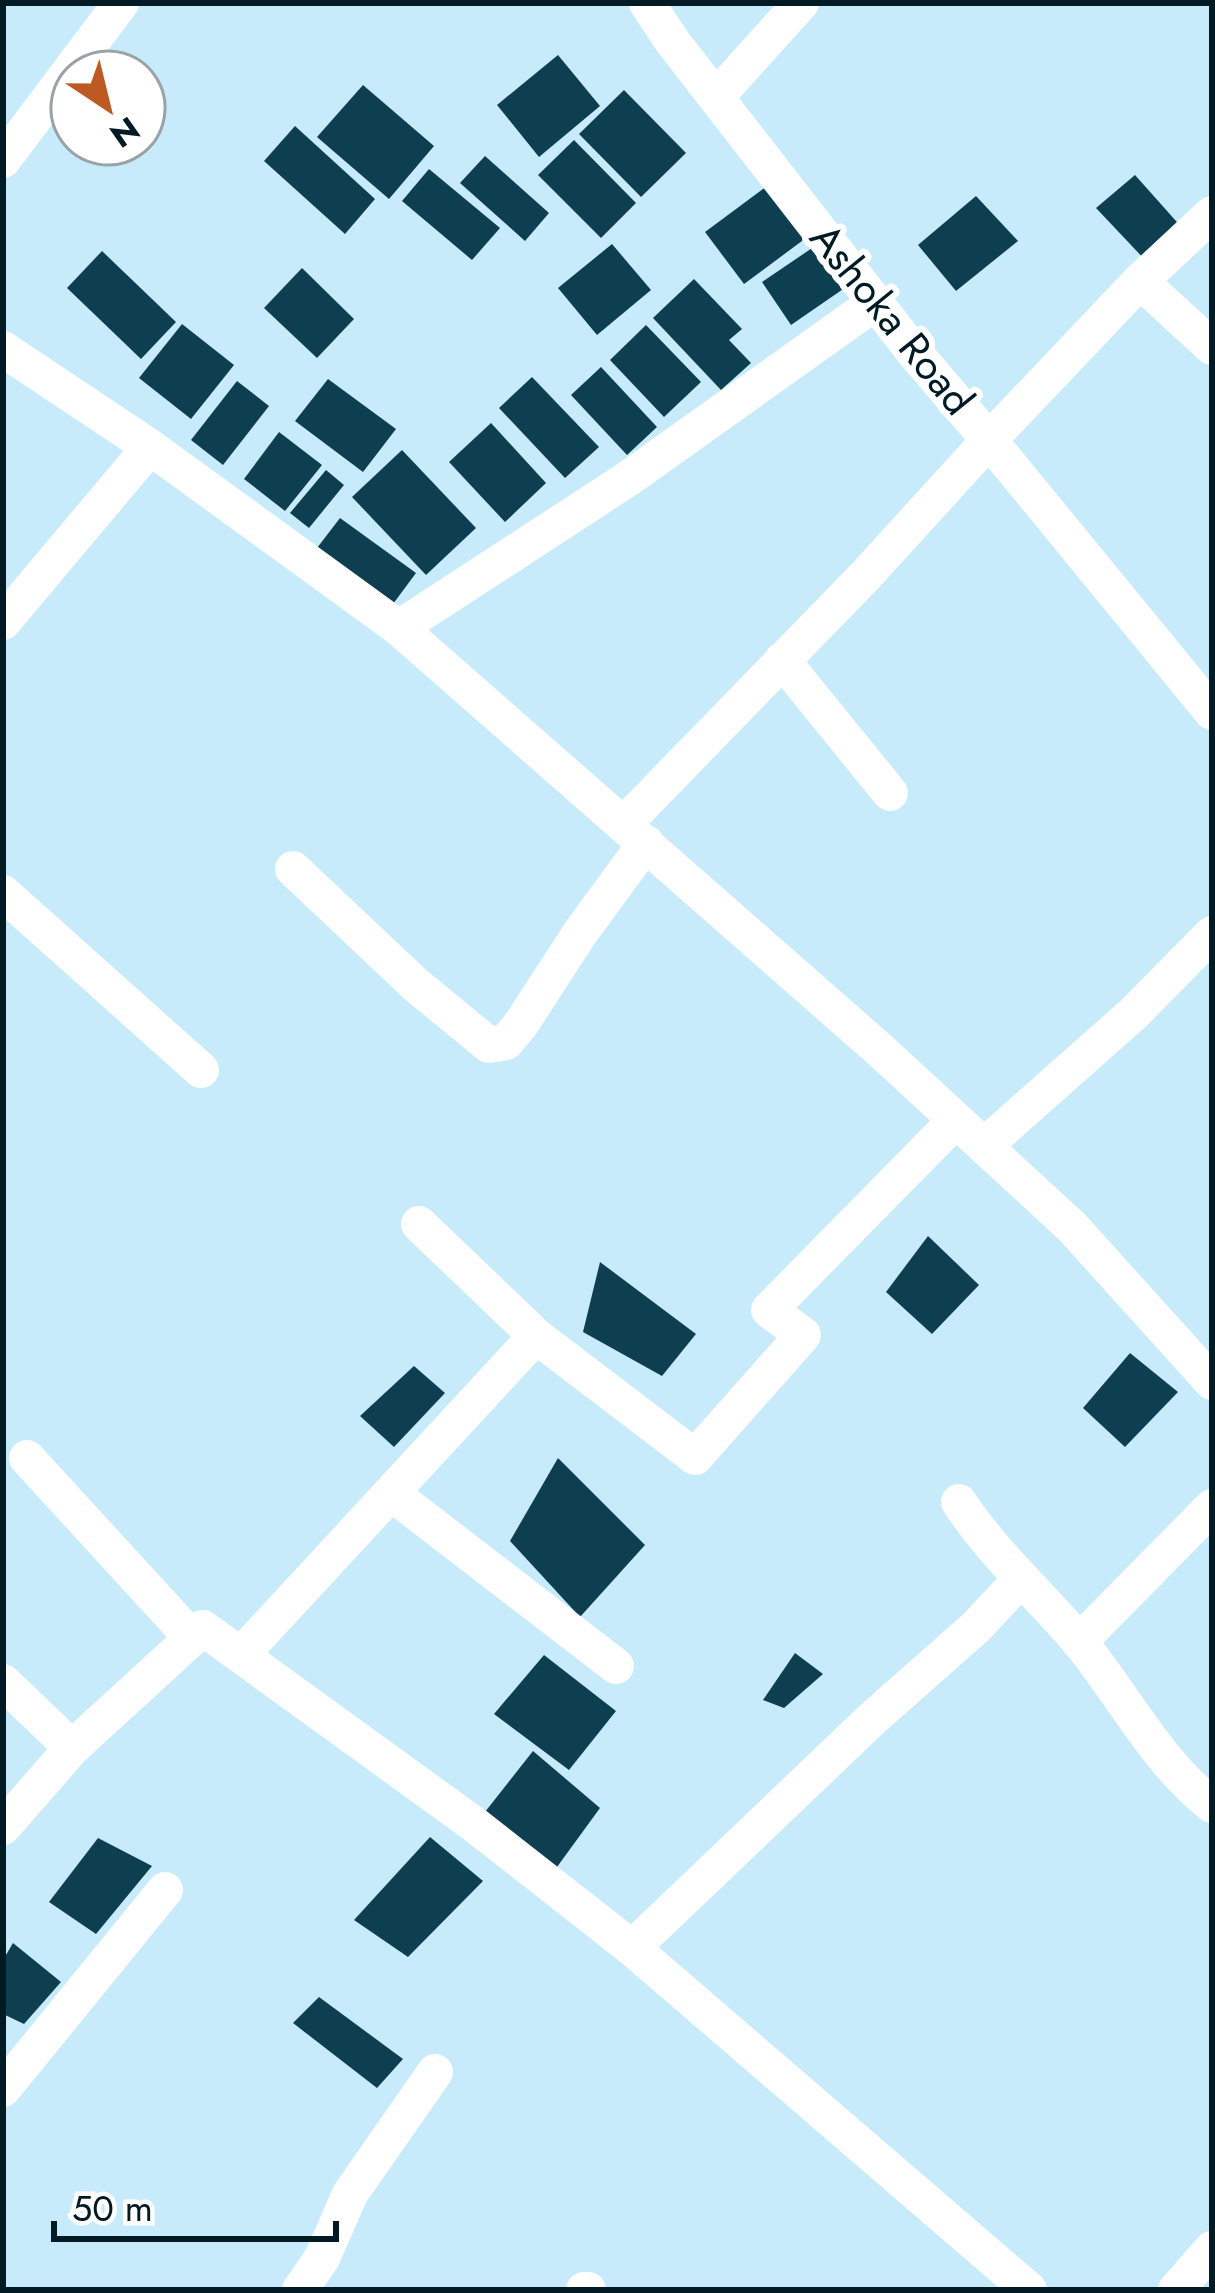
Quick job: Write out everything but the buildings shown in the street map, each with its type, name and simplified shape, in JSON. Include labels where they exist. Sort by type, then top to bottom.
[{"type":"street","points":[[3,160],[121,3]]},
{"type":"street","name":"Ashoka Road","points":[[647,3],[876,302],[989,440],[1140,281],[1212,214]]},
{"type":"street","points":[[717,96],[801,3]]},
{"type":"street","points":[[1140,281],[1212,347]]},
{"type":"street","points":[[399,628],[629,478],[876,302]]},
{"type":"street","points":[[3,349],[150,447],[399,628],[635,833],[1072,1227],[1212,1382]]},
{"type":"street","points":[[292,869],[489,1045],[506,1042],[580,933],[635,833],[782,660],[989,440],[1212,712]]},
{"type":"street","points":[[3,622],[150,447]]},
{"type":"street","points":[[782,660],[890,793]]},
{"type":"street","points":[[3,893],[201,1070]]},
{"type":"street","points":[[984,1146],[1206,954]]},
{"type":"street","points":[[418,1224],[536,1336],[695,1457],[803,1335],[769,1310],[956,1120]]},
{"type":"street","points":[[241,1655],[536,1336]]},
{"type":"street","points":[[27,1458],[192,1638]]},
{"type":"street","points":[[391,1493],[616,1666]]},
{"type":"street","points":[[959,1502],[981,1536],[1079,1642],[1183,1782],[1212,1805]]},
{"type":"street","points":[[1079,1642],[1212,1508]]},
{"type":"street","points":[[632,1948],[872,1718],[976,1628],[1021,1580]]},
{"type":"street","points":[[3,1827],[72,1748],[203,1628],[475,1825],[632,1948],[1028,2290]]},
{"type":"street","points":[[3,1682],[72,1748]]},
{"type":"street","points":[[3,2089],[165,1890]]},
{"type":"street","points":[[300,2290],[322,2258],[350,2194],[434,2072]]},
{"type":"street","points":[[1176,2290],[1212,2248]]}]
